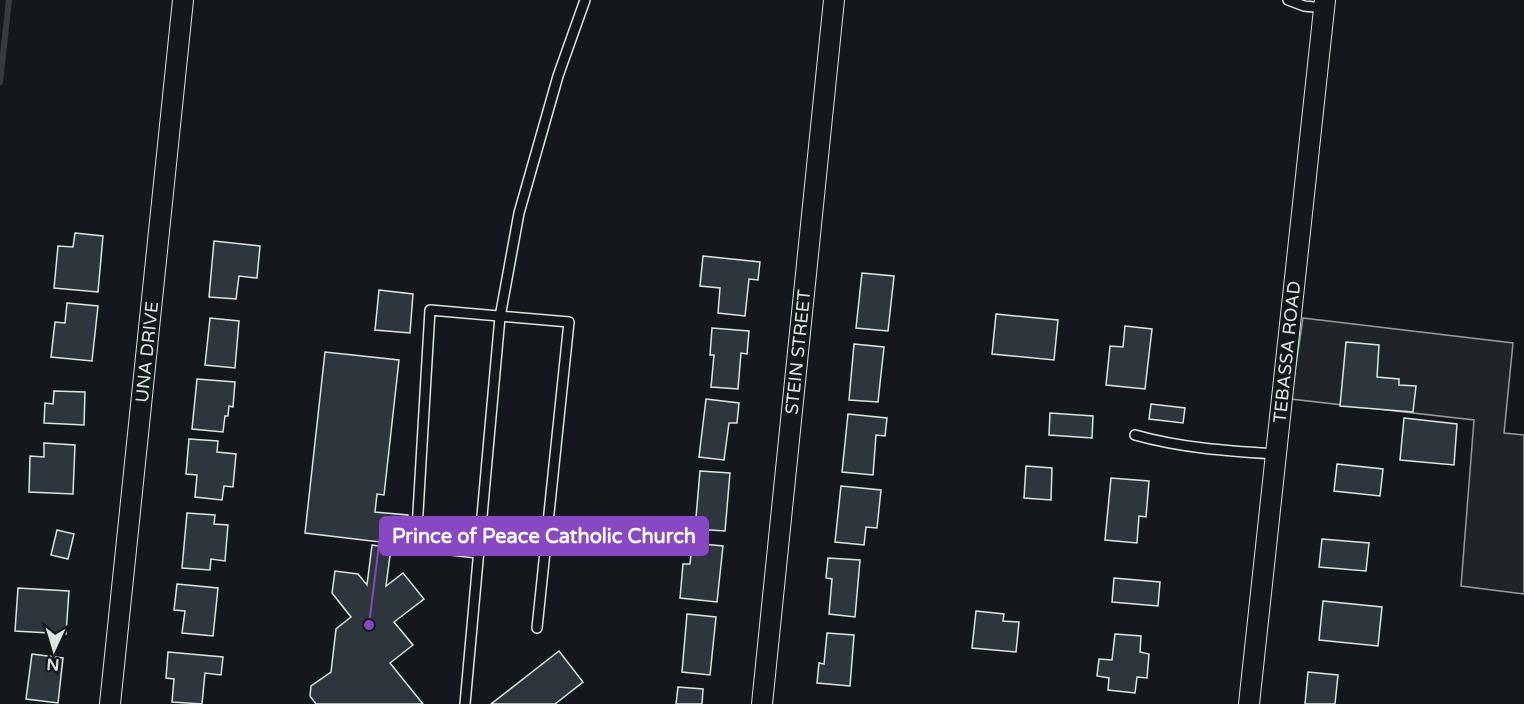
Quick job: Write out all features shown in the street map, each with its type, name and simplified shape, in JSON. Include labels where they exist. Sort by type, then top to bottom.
[{"type":"street","name":"UNA DRIVE","points":[[110,704],[183,0]]},
{"type":"street","name":"STEIN STREET","points":[[762,704],[834,0]]},
{"type":"street","name":"TEBASSA ROAD","points":[[1249,704],[1324,4]]},
{"type":"lane","points":[[465,704],[500,317],[519,213],[558,76],[585,0]]},
{"type":"lane","points":[[1288,0],[1304,6],[1324,4]]},
{"type":"lane","points":[[478,553],[416,546],[430,310],[569,322],[537,628]]},
{"type":"lane","points":[[1135,435],[1158,441],[1224,450],[1275,454]]},
{"type":"shaded area","points":[[1303,318],[1513,343],[1504,433],[1524,435],[1524,594],[1461,586],[1474,420],[1291,399]]},
{"type":"building","points":[[75,233],[103,236],[98,292],[54,288],[58,246],[73,247]]},
{"type":"building","points":[[214,241],[260,246],[257,278],[239,276],[236,299],[209,297]]},
{"type":"building","points":[[703,256],[760,262],[758,280],[749,279],[745,316],[718,313],[720,288],[700,286]]},
{"type":"building","points":[[862,273],[894,276],[888,331],[856,328]]},
{"type":"building","points":[[379,290],[413,294],[410,333],[375,330]]},
{"type":"building","points":[[67,303],[98,306],[92,361],[51,357],[55,322],[65,323]]},
{"type":"building","points":[[996,314],[1058,320],[1054,360],[992,354]]},
{"type":"building","points":[[210,318],[239,321],[235,368],[205,365]]},
{"type":"building","points":[[1125,326],[1152,329],[1145,389],[1106,385],[1110,346],[1123,347]]},
{"type":"building","points":[[712,328],[749,331],[747,354],[741,353],[738,389],[711,387],[714,355],[710,355]]},
{"type":"building","points":[[1346,342],[1379,345],[1377,377],[1399,379],[1399,385],[1416,386],[1413,412],[1340,406]]},
{"type":"building","points":[[854,344],[884,347],[878,402],[849,400]]},
{"type":"building","points":[[325,352],[399,360],[384,495],[377,494],[375,512],[408,515],[405,545],[305,533]]},
{"type":"building","points":[[197,379],[235,382],[233,407],[229,406],[228,416],[225,416],[223,432],[192,429]]},
{"type":"building","points":[[54,391],[85,392],[84,425],[44,423],[45,403],[53,404]]},
{"type":"building","points":[[706,399],[739,403],[737,423],[729,423],[724,460],[699,457]]},
{"type":"building","points":[[1151,404],[1185,408],[1183,423],[1149,419]]},
{"type":"building","points":[[1050,413],[1093,416],[1092,438],[1049,435]]},
{"type":"building","points":[[848,414],[887,418],[885,436],[876,435],[873,475],[842,472]]},
{"type":"building","points":[[1404,418],[1457,424],[1454,465],[1400,460]]},
{"type":"building","points":[[189,439],[218,441],[217,452],[236,454],[233,487],[224,486],[222,500],[195,497],[197,475],[186,474]]},
{"type":"building","points":[[44,443],[75,445],[73,494],[29,492],[30,456],[44,457]]},
{"type":"building","points":[[1337,464],[1383,469],[1380,496],[1334,491]]},
{"type":"building","points":[[1026,466],[1052,468],[1051,500],[1024,498]]},
{"type":"building","points":[[700,471],[730,473],[725,531],[695,529]]},
{"type":"building","points":[[1111,478],[1149,481],[1146,517],[1139,516],[1137,543],[1105,540]]},
{"type":"building","points":[[841,486],[881,490],[877,528],[866,527],[864,545],[835,542]]},
{"type":"building","points":[[187,513],[215,515],[214,524],[228,525],[225,561],[211,559],[210,570],[182,568]]},
{"type":"building","points":[[57,530],[74,534],[68,559],[51,555]]},
{"type":"building","points":[[1322,539],[1369,543],[1366,571],[1319,567]]},
{"type":"building","points":[[692,543],[723,546],[717,602],[680,598],[683,564],[690,564]]},
{"type":"building","points":[[372,545],[391,548],[386,586],[403,573],[424,599],[394,622],[413,645],[390,663],[423,704],[316,704],[310,696],[311,686],[331,672],[336,629],[351,617],[332,593],[335,571],[358,574],[367,585]]},
{"type":"building","points":[[828,558],[860,560],[855,617],[829,614],[832,579],[826,578]]},
{"type":"building","points":[[1114,578],[1160,582],[1158,606],[1112,602]]},
{"type":"building","points":[[177,584],[218,588],[213,636],[182,633],[185,611],[174,610]]},
{"type":"building","points":[[18,588],[69,591],[66,634],[15,631]]},
{"type":"building","points":[[1323,601],[1382,607],[1378,646],[1319,640]]},
{"type":"building","points":[[976,611],[1004,614],[1003,621],[1019,622],[1016,652],[972,648]]},
{"type":"building","points":[[687,614],[716,617],[710,675],[682,672]]},
{"type":"building","points":[[827,633],[854,635],[850,686],[817,683],[819,663],[824,664]]},
{"type":"building","points":[[1115,634],[1141,636],[1140,652],[1149,654],[1147,678],[1137,677],[1135,693],[1108,690],[1109,678],[1097,676],[1099,659],[1112,660]]},
{"type":"building","points":[[559,651],[583,682],[555,704],[491,704]]},
{"type":"building","points":[[168,652],[223,657],[221,675],[205,673],[202,704],[172,702],[174,679],[166,678]]},
{"type":"building","points":[[32,654],[63,658],[58,703],[26,699]]},
{"type":"building","points":[[1308,672],[1338,675],[1335,704],[1305,704]]},
{"type":"building","points":[[678,687],[703,689],[702,704],[676,704]]},
{"type":"waterway","points":[[0,82],[9,0]]},
{"type":"place","name":"Prince of Peace Catholic Church","points":[[369,625]]}]
